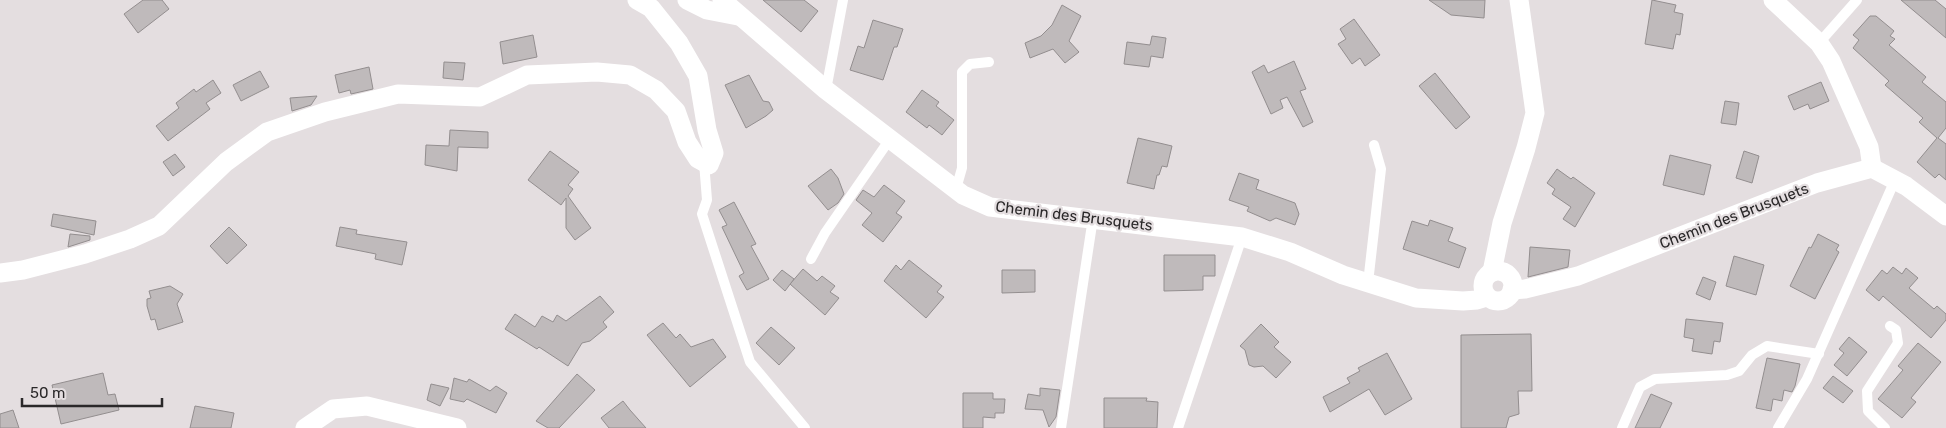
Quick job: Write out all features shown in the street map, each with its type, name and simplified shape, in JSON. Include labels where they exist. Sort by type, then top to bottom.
[{"type":"street","points":[[0,273],[23,270],[85,254],[137,236],[158,226],[226,162],[267,132],[325,112],[398,94],[480,98],[527,75],[597,72],[630,75],[656,90],[676,111],[687,142],[698,158],[710,165],[714,153],[707,130],[698,76],[679,43],[651,8],[637,0]]},
{"type":"street","points":[[687,0],[707,10],[742,16]]},
{"type":"street","name":"Chemin des Brusquets","points":[[722,0],[826,90],[963,195],[990,207],[1242,236],[1290,252],[1343,276],[1416,298],[1463,301],[1487,297]]},
{"type":"street","points":[[1492,272],[1507,274],[1512,282],[1512,290],[1509,296],[1500,301],[1487,297],[1484,293],[1483,284],[1492,272],[1502,222],[1526,148],[1535,113],[1519,0]]},
{"type":"street","points":[[1773,0],[1819,43],[1831,61],[1869,146],[1872,168],[1906,186],[1946,216]]},
{"type":"street","name":"Chemin des Brusquets","points":[[1512,290],[1525,290],[1578,276],[1817,183],[1872,168]]},
{"type":"street","points":[[305,428],[333,409],[367,406],[417,423],[456,428]]},
{"type":"lane","points":[[826,90],[843,0]]},
{"type":"lane","points":[[1819,43],[1857,0]]},
{"type":"lane","points":[[956,189],[962,168],[962,72],[970,64],[989,62]]},
{"type":"lane","points":[[811,259],[825,233],[890,139]]},
{"type":"lane","points":[[1368,283],[1381,169],[1374,145]]},
{"type":"lane","points":[[704,162],[707,200],[702,214],[750,362],[805,428]]},
{"type":"lane","points":[[1778,428],[1807,379],[1819,354],[1895,180]]},
{"type":"lane","points":[[1061,428],[1093,218]]},
{"type":"lane","points":[[1178,428],[1242,236]]},
{"type":"lane","points":[[1885,428],[1868,411],[1867,391],[1898,342],[1896,330],[1890,326]]},
{"type":"lane","points":[[1622,428],[1640,387],[1655,379],[1727,375],[1739,371],[1752,355],[1767,346],[1819,354]]},
{"type":"building","points":[[143,0],[162,0],[169,9],[138,33],[124,14]]},
{"type":"building","points":[[763,0],[804,0],[818,11],[801,32]]},
{"type":"building","points":[[1429,0],[1485,0],[1484,18],[1451,15]]},
{"type":"building","points":[[1652,0],[1676,5],[1674,12],[1683,14],[1680,35],[1676,34],[1673,49],[1645,44]]},
{"type":"building","points":[[1901,0],[1935,0],[1946,9],[1946,38]]},
{"type":"building","points":[[1062,5],[1081,16],[1069,41],[1079,52],[1065,63],[1053,49],[1030,58],[1025,43],[1041,36],[1052,25]]},
{"type":"building","points":[[1870,16],[1876,16],[1894,31],[1890,36],[1895,39],[1889,45],[1926,77],[1922,82],[1946,102],[1946,128],[1938,138],[1946,144],[1946,180],[1939,174],[1935,178],[1917,162],[1937,138],[1919,122],[1923,118],[1885,85],[1889,81],[1853,48],[1859,40],[1853,35]]},
{"type":"building","points":[[1354,19],[1380,55],[1365,66],[1360,58],[1352,64],[1338,44],[1346,39],[1340,29]]},
{"type":"building","points":[[873,20],[903,29],[897,47],[894,47],[883,80],[850,70],[858,46],[864,48]]},
{"type":"building","points":[[533,35],[537,57],[503,64],[500,42]]},
{"type":"building","points":[[1152,36],[1166,38],[1163,58],[1151,56],[1149,67],[1124,64],[1127,42],[1150,45]]},
{"type":"building","points":[[1294,61],[1306,89],[1300,91],[1313,122],[1303,127],[1287,97],[1280,100],[1283,108],[1271,114],[1252,72],[1264,65],[1268,73]]},
{"type":"building","points":[[444,62],[465,63],[463,80],[443,78]]},
{"type":"building","points":[[369,67],[373,89],[351,94],[350,90],[339,93],[335,75]]},
{"type":"building","points":[[260,71],[269,87],[241,101],[233,85]]},
{"type":"building","points":[[1435,73],[1470,117],[1456,129],[1419,86]]},
{"type":"building","points":[[749,75],[763,101],[769,102],[773,110],[746,128],[725,85]]},
{"type":"building","points":[[213,80],[221,93],[206,103],[210,109],[168,141],[156,126],[179,108],[176,103],[194,89],[196,92]]},
{"type":"building","points":[[1821,82],[1829,101],[1810,109],[1808,104],[1794,110],[1788,96]]},
{"type":"building","points":[[922,90],[939,102],[936,106],[954,120],[942,135],[929,125],[927,128],[906,112]]},
{"type":"building","points":[[317,96],[311,105],[292,111],[290,98]]},
{"type":"building","points":[[1725,101],[1739,103],[1736,125],[1721,123]]},
{"type":"building","points":[[450,130],[488,132],[488,148],[458,147],[457,171],[425,165],[426,145],[449,146]]},
{"type":"building","points":[[1138,138],[1172,146],[1167,167],[1162,166],[1159,175],[1157,175],[1154,189],[1127,183]]},
{"type":"building","points":[[550,151],[579,172],[568,185],[573,189],[568,196],[591,228],[575,240],[566,228],[566,198],[561,205],[528,180]]},
{"type":"building","points":[[1744,151],[1759,156],[1752,183],[1736,178]]},
{"type":"building","points":[[175,154],[185,167],[173,176],[163,162]]},
{"type":"building","points":[[1670,155],[1711,165],[1704,195],[1663,185]]},
{"type":"building","points":[[831,169],[838,178],[844,194],[838,203],[828,210],[808,186]]},
{"type":"building","points":[[1557,169],[1571,179],[1573,177],[1595,193],[1575,227],[1563,219],[1571,207],[1552,194],[1555,189],[1547,183]]},
{"type":"building","points":[[1239,173],[1259,180],[1256,189],[1295,203],[1299,214],[1295,225],[1276,218],[1270,221],[1247,211],[1249,207],[1229,200]]},
{"type":"building","points":[[884,185],[905,201],[896,213],[902,217],[883,242],[862,225],[872,213],[856,200],[863,190],[874,197]]},
{"type":"building","points":[[734,202],[756,244],[751,246],[769,279],[747,290],[739,276],[744,273],[722,227],[727,225],[719,210]]},
{"type":"building","points":[[53,214],[96,221],[94,235],[51,226]]},
{"type":"building","points":[[1430,220],[1453,228],[1448,241],[1466,248],[1459,268],[1403,249],[1412,221],[1428,226]]},
{"type":"building","points":[[229,227],[247,245],[227,264],[210,246]]},
{"type":"building","points":[[340,227],[357,230],[356,234],[407,242],[402,265],[375,259],[376,254],[336,246]]},
{"type":"building","points":[[70,234],[90,236],[90,240],[68,247]]},
{"type":"building","points":[[1818,234],[1839,245],[1836,250],[1839,252],[1815,299],[1790,286],[1809,247],[1811,248]]},
{"type":"building","points":[[1530,247],[1570,250],[1568,267],[1528,277]]},
{"type":"building","points":[[1164,255],[1215,255],[1215,276],[1203,276],[1203,290],[1164,291]]},
{"type":"building","points":[[1734,256],[1764,265],[1756,295],[1726,286]]},
{"type":"building","points":[[909,260],[942,286],[937,292],[944,297],[926,318],[884,281],[896,265],[901,270]]},
{"type":"building","points":[[1893,267],[1902,274],[1906,268],[1918,278],[1909,288],[1934,309],[1937,306],[1946,314],[1946,320],[1931,338],[1883,296],[1879,301],[1866,290],[1882,270],[1887,274]]},
{"type":"building","points":[[803,269],[817,281],[822,276],[835,286],[830,292],[839,298],[825,315],[790,284]]},
{"type":"building","points":[[782,270],[794,279],[785,291],[773,280]]},
{"type":"building","points":[[1002,270],[1035,270],[1035,292],[1002,293]]},
{"type":"building","points":[[1703,277],[1716,282],[1710,300],[1696,294]]},
{"type":"building","points":[[170,286],[183,294],[177,304],[183,322],[158,330],[155,319],[151,320],[147,306],[147,299],[151,298],[149,291]]},
{"type":"building","points":[[600,296],[614,312],[603,322],[607,327],[590,341],[582,343],[568,366],[539,347],[537,349],[505,329],[515,314],[535,327],[542,316],[553,322],[557,315],[566,321]]},
{"type":"building","points":[[1686,319],[1723,323],[1720,342],[1714,341],[1712,354],[1692,351],[1694,339],[1684,337]]},
{"type":"building","points":[[663,323],[676,338],[680,334],[691,347],[713,339],[726,357],[690,387],[647,335]]},
{"type":"building","points":[[1261,324],[1279,342],[1274,347],[1291,362],[1276,378],[1263,366],[1254,367],[1249,365],[1245,350],[1240,346]]},
{"type":"building","points":[[771,327],[795,348],[779,365],[756,343]]},
{"type":"building","points":[[1531,334],[1532,391],[1518,391],[1519,414],[1509,417],[1506,428],[1461,428],[1461,335]]},
{"type":"building","points":[[1849,337],[1867,352],[1847,376],[1834,365],[1844,353],[1839,349]]},
{"type":"building","points":[[1918,343],[1941,362],[1911,398],[1916,402],[1902,418],[1878,399],[1903,370],[1898,366]]},
{"type":"building","points":[[1387,353],[1412,399],[1385,415],[1369,389],[1330,412],[1323,397],[1350,383],[1347,378],[1360,371],[1358,368]]},
{"type":"building","points":[[1767,358],[1800,364],[1792,392],[1784,390],[1782,401],[1773,399],[1771,411],[1756,408]]},
{"type":"building","points":[[103,373],[108,395],[115,394],[119,410],[61,424],[52,385]]},
{"type":"building","points":[[577,374],[595,390],[559,428],[548,428],[536,421]]},
{"type":"building","points":[[1833,376],[1853,391],[1843,403],[1823,388]]},
{"type":"building","points":[[454,378],[467,382],[469,379],[490,391],[496,386],[507,393],[496,413],[467,399],[464,402],[450,399]]},
{"type":"building","points":[[431,384],[449,388],[440,406],[427,400]]},
{"type":"building","points":[[1040,388],[1060,390],[1056,417],[1049,427],[1043,410],[1025,409],[1028,394],[1040,396]]},
{"type":"building","points":[[963,393],[993,393],[993,399],[1005,399],[1004,413],[995,413],[995,418],[983,417],[983,428],[963,428]]},
{"type":"building","points":[[1651,394],[1672,403],[1660,428],[1635,428]]},
{"type":"building","points":[[1104,398],[1147,398],[1146,401],[1158,402],[1157,428],[1104,428]]},
{"type":"building","points":[[623,401],[646,428],[609,428],[601,418]]},
{"type":"building","points":[[195,406],[234,413],[231,428],[190,428]]},
{"type":"building","points":[[13,410],[19,428],[0,428],[0,414]]}]
